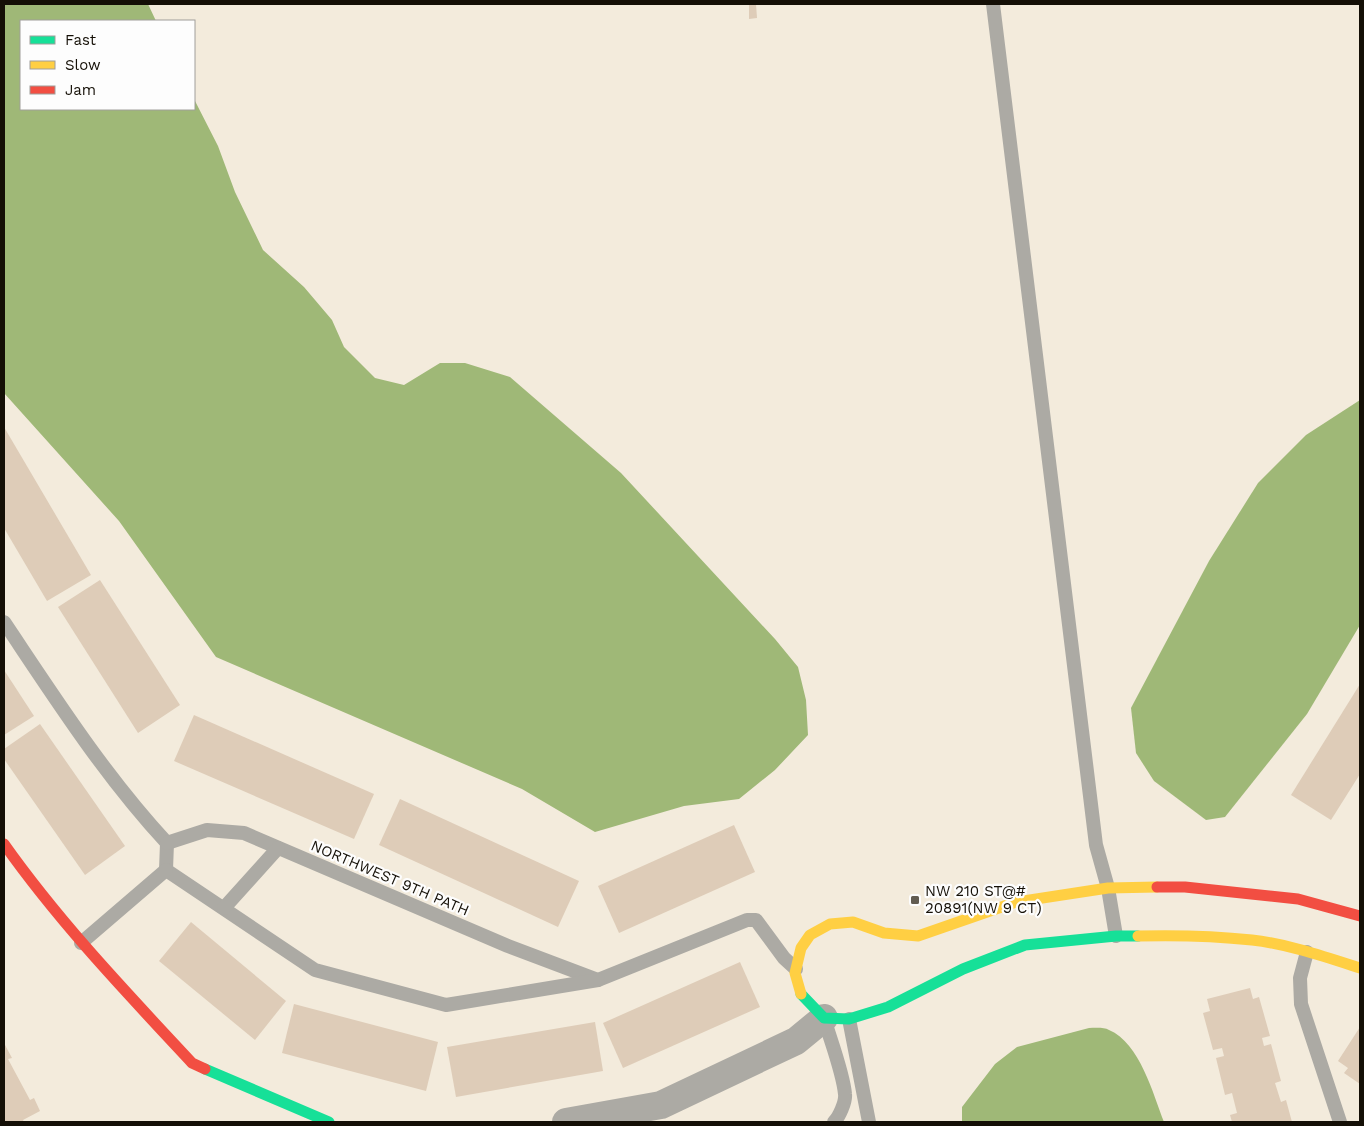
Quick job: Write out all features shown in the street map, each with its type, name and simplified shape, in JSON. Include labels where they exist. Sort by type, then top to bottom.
[{"type":"street","points":[[4,844],[30,881],[81,943],[192,1063],[329,1122]]},
{"type":"street","points":[[836,1019],[801,995],[795,973],[801,948],[810,935],[830,924],[854,922],[884,933],[918,936],[1016,902],[1108,888],[1185,887],[1298,899],[1360,916]]},
{"type":"street","points":[[566,1122],[661,1105],[836,1019],[888,1006],[963,969],[1025,945],[1116,936],[1164,934],[1254,940],[1307,952],[1360,968]]},
{"type":"lane","points":[[993,4],[1096,845],[1108,888],[1116,936]]},
{"type":"lane","points":[[4,622],[70,721],[137,810],[167,843],[166,870],[81,943]]},
{"type":"lane","name":"NORTHWEST 9TH PATH","points":[[167,843],[207,830],[244,833],[508,946],[598,980]]},
{"type":"lane","points":[[224,908],[278,848]]},
{"type":"lane","points":[[166,870],[315,970],[446,1005],[598,980],[747,920],[756,920],[784,958],[796,969]]},
{"type":"lane","points":[[1307,952],[1300,978],[1301,1004],[1340,1122]]},
{"type":"lane","points":[[834,1122],[838,1118],[846,1095],[836,1019]]},
{"type":"lane","points":[[836,1019],[869,1122]]},
{"type":"shaded area","points":[[4,4],[148,4],[156,20],[20,20],[20,110],[195,110],[195,101],[218,146],[235,192],[263,250],[304,287],[332,320],[344,347],[375,378],[404,385],[440,363],[465,363],[510,377],[621,473],[775,639],[798,667],[806,700],[808,735],[775,770],[739,799],[684,806],[595,832],[522,789],[216,657],[119,521],[4,393]]},
{"type":"shaded area","points":[[1360,400],[1360,625],[1307,714],[1225,817],[1206,820],[1154,781],[1136,753],[1131,708],[1209,561],[1258,483],[1306,435]]},
{"type":"shaded area","points":[[1089,1028],[1107,1029],[1120,1037],[1129,1046],[1144,1070],[1164,1122],[962,1122],[962,1107],[995,1064],[1017,1047]]},
{"type":"building","points":[[749,4],[756,4],[757,18],[749,19]]},
{"type":"building","points":[[4,427],[91,575],[47,601],[4,528]]},
{"type":"building","points":[[100,580],[180,705],[138,733],[58,607]]},
{"type":"building","points":[[4,670],[34,716],[4,735]]},
{"type":"building","points":[[1360,684],[1360,774],[1331,820],[1291,795]]},
{"type":"building","points":[[194,715],[374,794],[354,839],[174,761]]},
{"type":"building","points":[[40,724],[125,846],[85,875],[4,759],[4,749]]},
{"type":"building","points":[[400,799],[579,881],[558,927],[379,845]]},
{"type":"building","points":[[734,825],[755,872],[619,933],[598,886]]},
{"type":"building","points":[[191,922],[286,1001],[255,1040],[159,961]]},
{"type":"building","points":[[740,962],[760,1007],[623,1068],[603,1023]]},
{"type":"building","points":[[1250,988],[1253,999],[1259,997],[1270,1036],[1262,1038],[1264,1046],[1271,1044],[1281,1081],[1275,1083],[1281,1102],[1286,1100],[1292,1122],[1232,1122],[1230,1115],[1237,1113],[1232,1093],[1225,1095],[1216,1058],[1224,1056],[1222,1048],[1213,1050],[1203,1013],[1210,1011],[1207,999]]},
{"type":"building","points":[[294,1004],[438,1042],[426,1091],[282,1053]]},
{"type":"building","points":[[595,1022],[603,1071],[456,1097],[447,1047]]},
{"type":"building","points":[[1360,1027],[1360,1084],[1344,1073],[1348,1068],[1338,1061]]},
{"type":"building","points":[[4,1043],[12,1058],[8,1059],[30,1100],[34,1098],[40,1111],[23,1120],[24,1122],[4,1122]]},
{"type":"traffic: fast","points":[[801,994],[824,1018],[849,1019],[888,1007],[963,969],[1025,945],[1116,936],[1138,936]]},
{"type":"traffic: fast","points":[[205,1069],[329,1122]]},
{"type":"traffic: slow","points":[[801,994],[795,973],[801,948],[810,935],[830,924],[853,922],[884,933],[918,936],[1016,902],[1108,888],[1157,887]]},
{"type":"traffic: slow","points":[[1138,936],[1210,937],[1266,942],[1307,951],[1360,968]]},
{"type":"traffic: jam","points":[[4,844],[48,902],[94,956],[192,1063],[205,1069]]},
{"type":"traffic: jam","points":[[1157,887],[1185,887],[1298,899],[1360,916]]},
{"type":"place","name":"NW 210 ST@# 20891(NW 9 CT)","points":[[915,900]]}]
